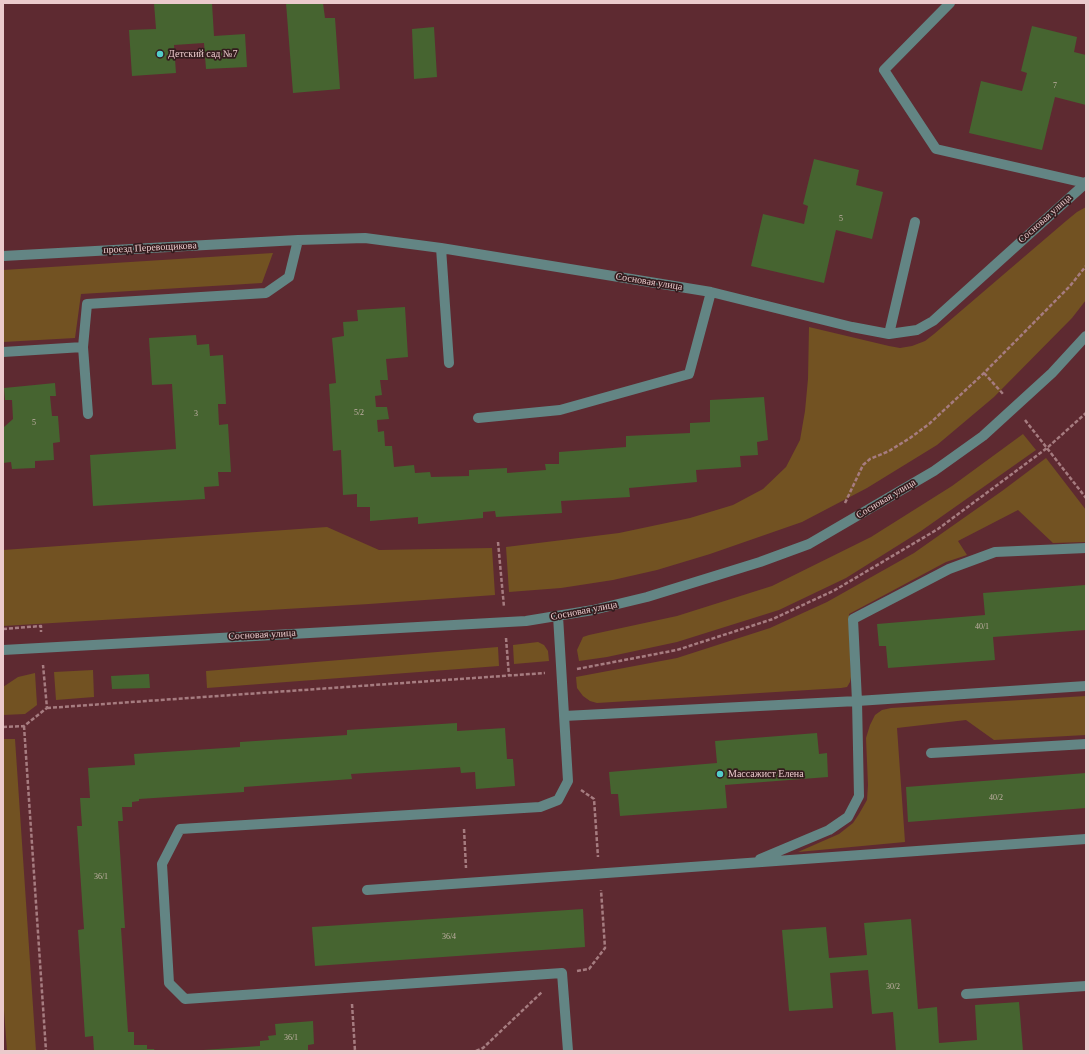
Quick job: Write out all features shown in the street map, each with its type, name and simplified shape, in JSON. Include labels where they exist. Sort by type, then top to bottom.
[{"type":"street","points":[[950,3],[884,70],[936,149],[1086,183]]},
{"type":"street","name":"Сосновая улица","points":[[298,240],[365,238],[441,248],[711,292],[852,327],[889,334],[917,330],[933,321],[1086,183]]},
{"type":"street","points":[[889,334],[915,222]]},
{"type":"street","points":[[88,414],[83,347],[87,304],[266,293],[289,277],[298,240]]},
{"type":"street","name":"проезд Перевощикова","points":[[3,256],[298,240]]},
{"type":"street","points":[[441,248],[449,363]]},
{"type":"street","points":[[478,418],[560,410],[688,374],[711,292]]},
{"type":"street","name":"Сосновая улица","points":[[3,650],[526,621],[593,610],[647,598],[760,562],[809,544],[934,471],[983,436],[1052,373],[1086,336]]},
{"type":"street","points":[[3,352],[83,347]]},
{"type":"street","points":[[754,862],[829,830],[848,817],[859,796],[857,701],[853,619],[949,569],[995,552],[1086,548]]},
{"type":"street","points":[[558,616],[568,781],[558,800],[540,808],[180,828],[162,864],[169,983],[185,999],[562,972],[568,1051]]},
{"type":"street","points":[[564,716],[857,701],[1086,686]]},
{"type":"street","points":[[931,753],[1086,744]]},
{"type":"street","points":[[367,890],[1086,839]]},
{"type":"street","points":[[966,994],[1086,986]]},
{"type":"path","points":[[833,530],[864,465],[870,460],[889,451],[917,434],[929,424],[984,373],[1070,286],[1086,266]]},
{"type":"path","points":[[984,373],[1015,407],[1086,498]]},
{"type":"path","points":[[46,708],[561,672],[677,650],[773,619],[835,590],[938,529],[1047,448],[1086,413]]},
{"type":"path","points":[[498,542],[502,594]]},
{"type":"path","points":[[3,727],[24,726],[46,1051]]},
{"type":"path","points":[[476,1051],[483,1048],[562,972],[589,969],[605,948],[594,799],[568,781]]},
{"type":"path","points":[[464,812],[466,882]]},
{"type":"path","points":[[351,987],[356,1051]]},
{"type":"shaded area","points":[[1086,207],[1086,300],[1072,318],[994,397],[937,445],[867,488],[802,522],[710,554],[657,570],[613,580],[561,588],[509,592],[506,547],[619,533],[690,518],[733,505],[763,489],[786,467],[800,440],[808,379],[809,327],[900,348],[912,346],[925,341],[1066,221]]},
{"type":"shaded area","points":[[273,253],[262,283],[81,294],[75,338],[3,342],[3,270]]},
{"type":"shaded area","points":[[1023,434],[1036,450],[921,531],[846,578],[779,610],[677,642],[607,657],[579,661],[577,650],[583,637],[677,616],[772,586],[871,537],[952,486]]},
{"type":"shaded area","points":[[1046,458],[1086,510],[1086,542],[1053,543],[1018,510],[958,541],[967,555],[946,562],[849,614],[851,677],[847,687],[597,703],[590,701],[583,696],[577,688],[576,677],[677,658],[770,628],[827,602],[914,553]]},
{"type":"shaded area","points":[[327,527],[379,550],[492,548],[495,595],[3,626],[3,550]]},
{"type":"shaded area","points":[[538,642],[544,645],[548,651],[549,661],[514,664],[513,645]]},
{"type":"shaded area","points":[[498,647],[499,666],[207,688],[206,671]]},
{"type":"shaded area","points":[[93,670],[94,697],[56,700],[54,672]]},
{"type":"shaded area","points":[[35,673],[37,705],[25,714],[3,715],[3,687],[18,677]]},
{"type":"shaded area","points":[[1086,696],[1086,735],[994,740],[966,720],[897,728],[905,842],[798,852],[839,834],[853,823],[859,814],[867,800],[868,785],[866,738],[875,715],[882,710],[891,708]]},
{"type":"shaded area","points":[[3,739],[15,739],[36,1051],[7,1051],[3,996]]},
{"type":"building","points":[[154,3],[212,3],[214,36],[245,34],[247,67],[206,69],[204,43],[174,45],[176,73],[132,76],[129,30],[156,29]]},
{"type":"building","points":[[286,3],[323,3],[325,18],[335,18],[340,89],[293,93]]},
{"type":"building","points":[[1032,26],[1077,37],[1074,52],[1086,55],[1086,105],[1055,97],[1042,150],[969,133],[981,81],[1022,91],[1027,73],[1021,71]]},
{"type":"building","points":[[434,27],[437,77],[414,79],[412,29]]},
{"type":"building","points":[[814,159],[859,170],[856,185],[883,192],[872,239],[836,230],[824,283],[751,266],[763,214],[804,224],[808,206],[803,204]]},
{"type":"building","points":[[405,307],[408,357],[386,359],[388,380],[380,380],[382,395],[375,396],[376,407],[387,407],[389,419],[377,420],[378,432],[384,431],[385,446],[392,446],[394,467],[414,465],[415,473],[430,472],[431,477],[469,476],[469,470],[507,468],[507,473],[546,470],[545,464],[559,464],[559,452],[626,447],[626,436],[690,433],[690,423],[710,422],[710,400],[764,397],[768,440],[757,442],[758,455],[740,456],[741,467],[696,470],[697,482],[629,488],[630,497],[561,501],[562,513],[496,517],[495,511],[483,512],[483,518],[418,524],[418,517],[370,521],[370,507],[357,507],[357,494],[343,495],[341,450],[333,451],[329,384],[336,383],[332,338],[344,336],[343,322],[358,321],[357,310]]},
{"type":"building","points":[[196,335],[197,345],[209,344],[210,356],[223,355],[226,404],[218,404],[219,425],[228,424],[231,472],[218,472],[219,486],[204,487],[205,499],[93,506],[90,455],[176,449],[172,384],[152,385],[149,338]]},
{"type":"building","points":[[55,383],[56,396],[50,396],[52,416],[58,416],[60,442],[53,443],[54,460],[35,461],[35,468],[12,469],[11,462],[3,463],[3,427],[13,419],[12,400],[5,400],[4,388]]},
{"type":"building","points":[[1085,585],[1086,630],[993,637],[995,660],[888,668],[886,646],[879,646],[877,624],[985,615],[983,593]]},
{"type":"building","points":[[149,674],[150,688],[112,689],[111,676]]},
{"type":"building","points":[[457,723],[457,731],[505,728],[507,759],[513,759],[515,786],[476,789],[475,772],[461,773],[460,767],[351,774],[352,779],[244,787],[244,792],[139,799],[139,801],[132,802],[132,807],[122,807],[123,821],[118,821],[125,928],[121,928],[128,1032],[134,1032],[134,1045],[147,1045],[147,1049],[154,1049],[155,1051],[94,1051],[93,1036],[85,1037],[78,930],[84,929],[77,826],[82,826],[80,798],[90,798],[88,768],[135,765],[134,754],[240,747],[240,742],[347,735],[347,730]]},
{"type":"building","points":[[817,733],[819,754],[827,753],[828,777],[725,785],[727,808],[620,816],[618,794],[611,794],[609,772],[717,763],[715,741]]},
{"type":"building","points":[[1086,773],[1086,808],[908,822],[906,787]]},
{"type":"building","points":[[583,909],[585,947],[315,966],[312,927]]},
{"type":"building","points":[[911,919],[918,1009],[937,1007],[939,1043],[977,1040],[975,1005],[1019,1002],[1023,1051],[896,1051],[893,1012],[872,1014],[868,970],[830,973],[833,1008],[789,1011],[782,930],[826,927],[829,958],[867,955],[864,923]]},
{"type":"building","points":[[313,1021],[314,1044],[308,1045],[308,1051],[203,1051],[260,1046],[260,1041],[269,1040],[268,1036],[276,1035],[275,1024]]},
{"type":"place","name":"Детский сад №7","points":[[160,54]]},
{"type":"place","name":"Массажист Елена","points":[[720,774]]}]
